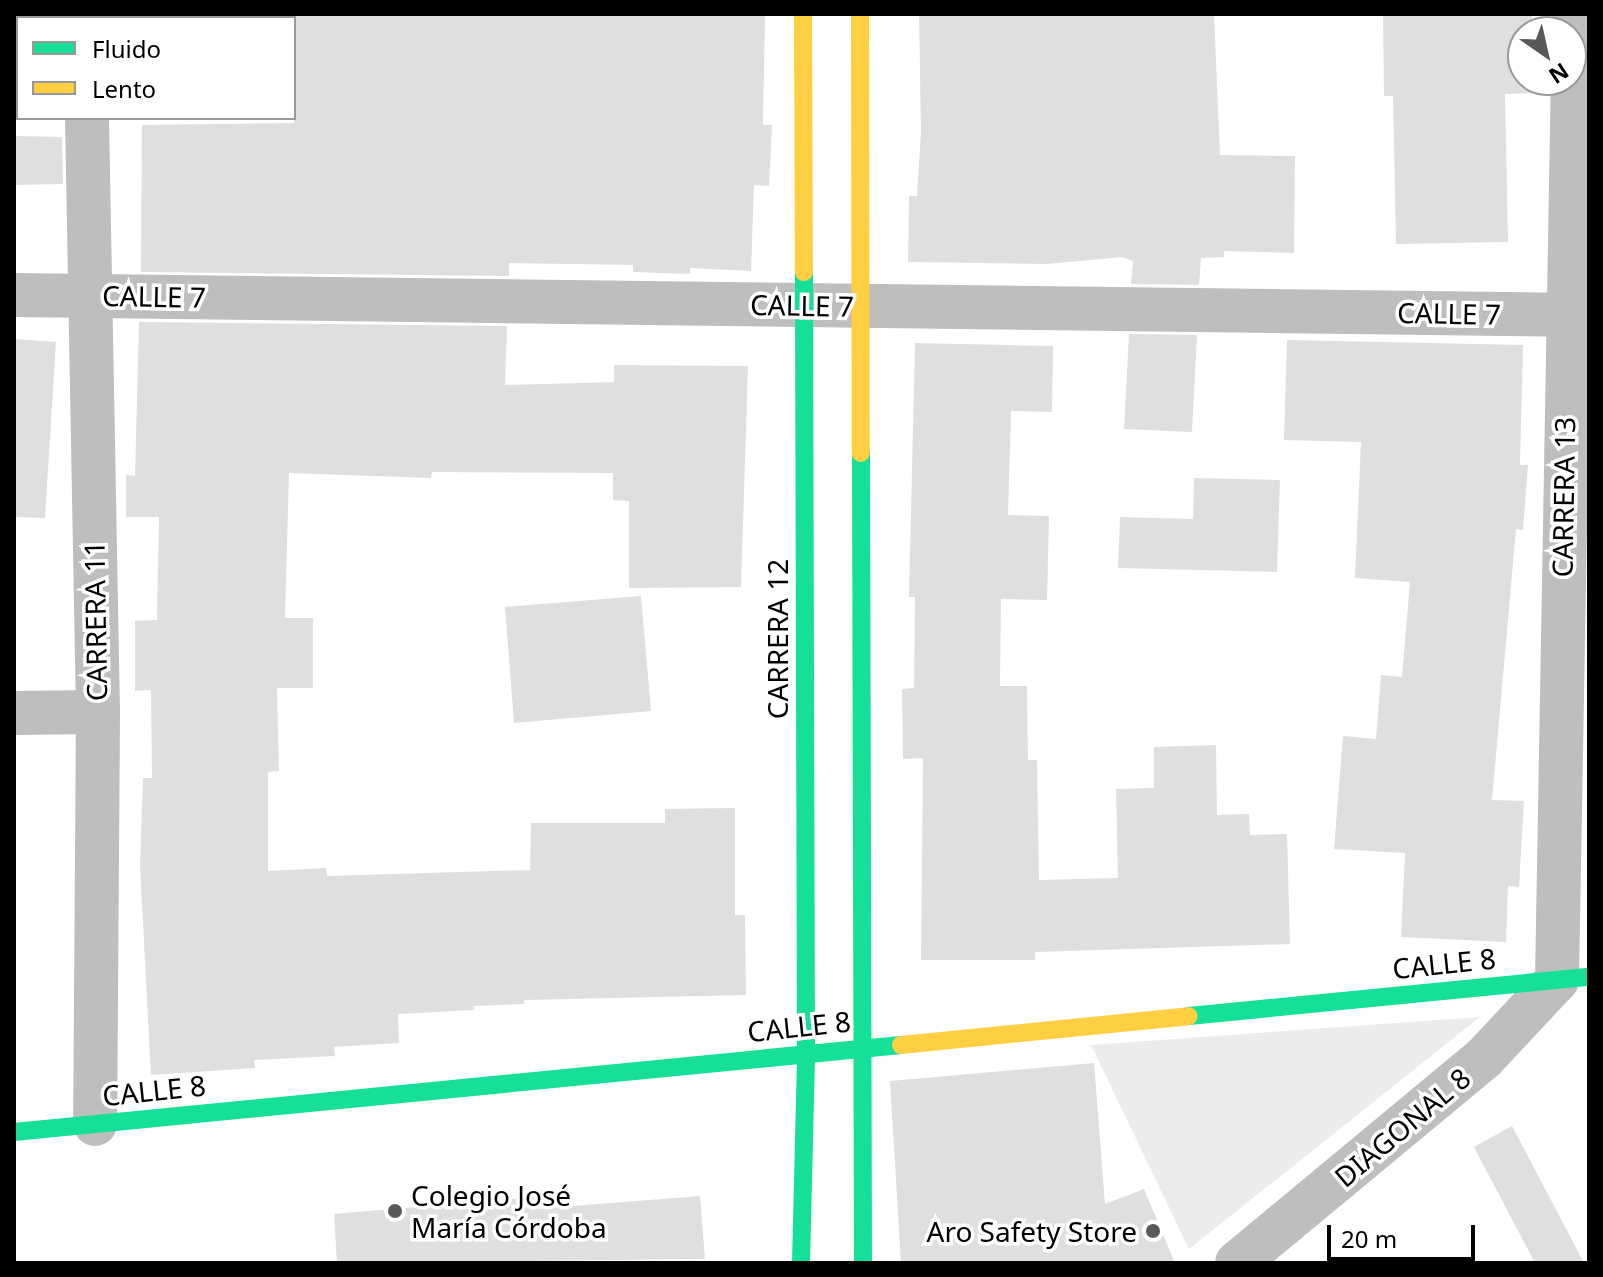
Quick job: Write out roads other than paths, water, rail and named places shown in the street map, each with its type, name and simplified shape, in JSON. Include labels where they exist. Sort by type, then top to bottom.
[{"type":"street","name":"CARRERA 12","points":[[801,1263],[806,1054],[803,14]]},
{"type":"street","points":[[860,14],[863,1263]]},
{"type":"street","name":"CARRERA 13","points":[[1573,979],[1577,315],[1574,14]]},
{"type":"street","name":"CARRERA 11","points":[[87,120],[87,295],[98,712],[95,1124]]},
{"type":"street","name":"CALLE 7","points":[[14,295],[1577,315]]},
{"type":"street","points":[[14,713],[98,712]]},
{"type":"street","name":"CALLE 8","points":[[14,1132],[1573,979]]},
{"type":"street","name":"DIAGONAL 8","points":[[1237,1263],[1484,1058],[1573,979]]},
{"type":"place","name":"Colegio José María Córdoba","points":[[395,1211]]},
{"type":"place","name":"Aro Safety Store","points":[[1153,1231]]}]
